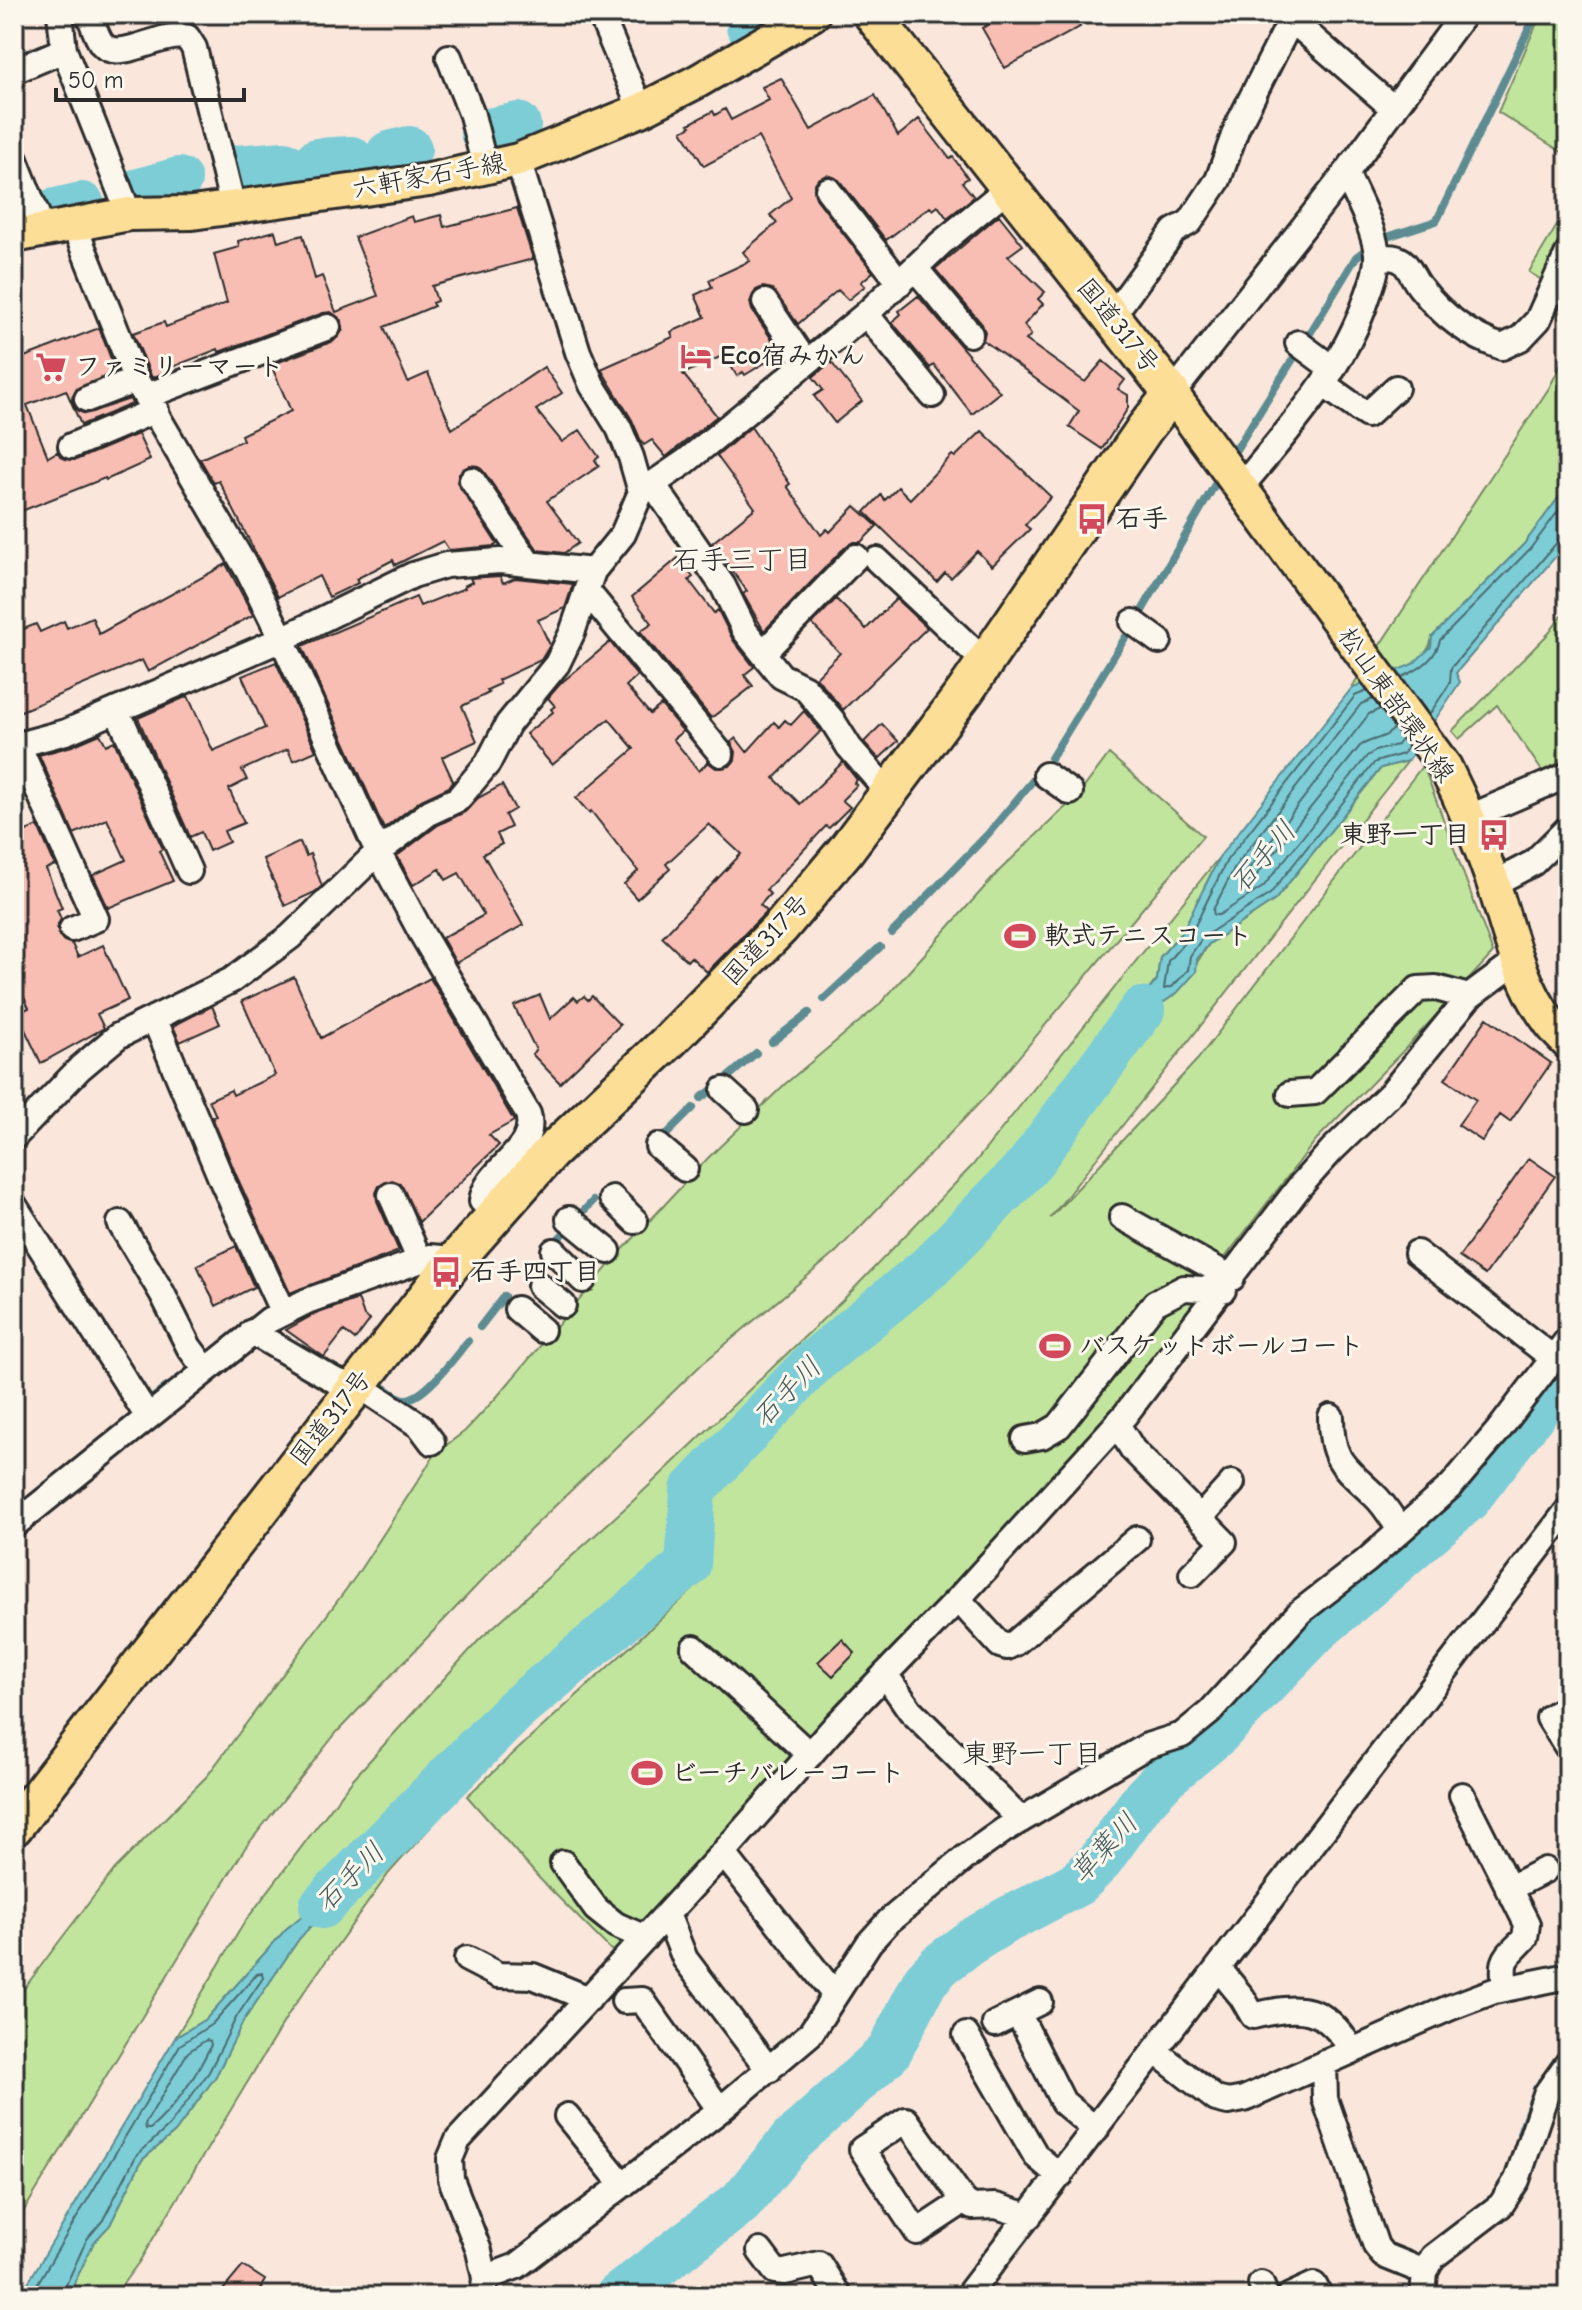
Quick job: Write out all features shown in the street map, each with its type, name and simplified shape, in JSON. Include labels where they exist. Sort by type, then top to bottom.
[{"type":"highway","name":"国道317号","points":[[14,1827],[355,1388],[436,1262],[495,1214],[550,1153],[670,1040],[781,927],[889,793],[985,662],[1145,428],[1172,394],[872,14]]},
{"type":"main road","name":"六軒家石手線","points":[[43,229],[129,214],[192,213],[429,180],[518,160],[641,110],[698,81],[813,14]]},
{"type":"main road","name":"松山東部環状線","points":[[1172,394],[1437,754],[1470,817],[1516,962],[1539,1006],[1568,1043]]},
{"type":"street","points":[[60,14],[64,50],[129,214]]},
{"type":"street","points":[[89,14],[99,41],[108,49],[121,51],[177,34],[187,37],[194,48],[233,207]]},
{"type":"street","points":[[1172,394],[1346,173],[1464,14]]},
{"type":"street","points":[[1111,318],[1174,231],[1190,222],[1218,180],[1237,127],[1288,17],[1394,109]]},
{"type":"street","points":[[605,25],[641,110]]},
{"type":"street","points":[[14,71],[64,50]]},
{"type":"street","points":[[449,57],[472,115],[485,167]]},
{"type":"street","points":[[14,157],[43,229],[146,395],[248,571],[378,852],[422,934],[528,1114],[532,1126],[527,1139],[484,1189],[482,1201],[495,1214]]},
{"type":"street","points":[[518,160],[578,352],[592,385],[619,428],[647,488],[723,586],[745,631],[781,676],[805,688],[832,720],[849,747],[889,793]]},
{"type":"street","points":[[1241,487],[1300,416],[1343,354],[1366,302],[1377,257],[1374,238],[1346,173]]},
{"type":"street","points":[[14,1137],[80,1068],[118,1036],[232,980],[290,937],[378,852],[430,812],[458,799],[488,763],[508,724],[557,664],[572,633],[590,581],[623,534],[647,488],[685,462],[866,314],[1008,188]]},
{"type":"street","points":[[828,190],[908,275],[970,334]]},
{"type":"street","points":[[1377,257],[1395,258],[1405,263],[1411,277],[1437,309],[1484,341],[1502,347],[1521,338],[1538,320],[1568,253]]},
{"type":"street","points":[[765,302],[806,363]]},
{"type":"street","points":[[866,314],[932,395]]},
{"type":"street","points":[[71,446],[146,395],[328,327]]},
{"type":"street","points":[[1298,343],[1367,415],[1396,388]]},
{"type":"street","points":[[87,399],[146,395]]},
{"type":"street","points":[[472,480],[529,564]]},
{"type":"street","points":[[763,653],[866,558],[985,662]]},
{"type":"street","points":[[72,929],[96,919],[64,872],[16,745],[66,732],[282,639],[413,575],[446,565],[500,561],[529,564],[590,581],[721,754]]},
{"type":"street","points":[[1133,622],[1159,641]]},
{"type":"street","points":[[117,710],[189,871]]},
{"type":"street","points":[[1046,775],[1070,792]]},
{"type":"street","points":[[1470,817],[1568,775]]},
{"type":"street","points":[[1493,884],[1533,863],[1568,828]]},
{"type":"street","points":[[1516,962],[1469,997],[1391,1093],[1300,1186],[1117,1424],[458,2140],[450,2159],[451,2179],[479,2251],[484,2287],[517,2266],[720,2110],[810,2034],[869,1943],[889,1921],[966,1857],[1021,1820],[1147,1746],[1182,1735],[1210,1712],[1300,1612],[1452,1485],[1498,1431],[1568,1339]]},
{"type":"street","points":[[1290,1094],[1315,1092],[1418,989],[1436,988],[1469,997]]},
{"type":"street","points":[[154,1018],[223,1183],[283,1313]]},
{"type":"street","points":[[724,1090],[746,1110]]},
{"type":"street","points":[[658,1146],[685,1169]]},
{"type":"street","points":[[14,1525],[252,1332],[283,1313],[436,1262],[391,1195]]},
{"type":"street","points":[[612,1198],[635,1221]]},
{"type":"street","points":[[14,1205],[148,1417]]},
{"type":"street","points":[[1122,1217],[1227,1284]]},
{"type":"street","points":[[569,1219],[608,1251]]},
{"type":"street","points":[[120,1223],[162,1293],[189,1347],[206,1370]]},
{"type":"street","points":[[554,1251],[583,1280]]},
{"type":"street","points":[[1419,1265],[1553,1358]]},
{"type":"street","points":[[1025,1439],[1042,1436],[1059,1426],[1155,1303],[1184,1288],[1227,1284]]},
{"type":"street","points":[[540,1286],[563,1305]]},
{"type":"street","points":[[517,1309],[542,1330]]},
{"type":"street","points":[[252,1332],[334,1380],[372,1394],[420,1426],[432,1442]]},
{"type":"street","points":[[1331,1417],[1331,1439],[1341,1465],[1381,1502],[1400,1530]]},
{"type":"street","points":[[1117,1424],[1133,1450],[1224,1542],[1192,1574]]},
{"type":"street","points":[[1200,1518],[1232,1483]]},
{"type":"street","points":[[967,2296],[1568,1510]]},
{"type":"street","points":[[958,1599],[1000,1645],[1007,1647],[1137,1539]]},
{"type":"street","points":[[694,1648],[810,1755]]},
{"type":"street","points":[[885,1674],[910,1710],[1021,1820]]},
{"type":"street","points":[[1568,1706],[1549,1718],[1568,1748]]},
{"type":"street","points":[[1462,1795],[1527,1924],[1525,1938],[1506,1956],[1503,1971],[1505,1989]]},
{"type":"street","points":[[723,1853],[835,1995]]},
{"type":"street","points":[[563,1863],[596,1909],[616,1925],[645,1938]]},
{"type":"street","points":[[1508,1889],[1545,1870]]},
{"type":"street","points":[[667,1914],[685,1959],[769,2070]]},
{"type":"street","points":[[467,1959],[498,1975],[533,1976],[589,1999]]},
{"type":"street","points":[[1219,1969],[1253,2016],[1299,2008],[1314,2012],[1344,2037],[1352,2051]]},
{"type":"street","points":[[1156,2052],[1216,2099],[1228,2102],[1244,2099],[1449,2008],[1505,1989],[1568,1976]]},
{"type":"street","points":[[624,2001],[642,2000],[720,2110]]},
{"type":"street","points":[[995,2024],[1040,2002]]},
{"type":"street","points":[[1018,2013],[1063,2102],[1096,2130]]},
{"type":"street","points":[[966,2035],[1036,2156],[1060,2176]]},
{"type":"street","points":[[1324,2063],[1325,2099],[1371,2193],[1376,2246],[1383,2255],[1424,2284],[1433,2257],[1501,2205],[1517,2180],[1546,2094],[1568,2063]]},
{"type":"street","points":[[567,2116],[623,2185]]},
{"type":"street","points":[[964,2201],[917,2232],[862,2149],[906,2120],[964,2201],[972,2207],[996,2206],[1029,2216]]},
{"type":"street","points":[[760,2251],[775,2271],[785,2272],[819,2264],[839,2296]]},
{"type":"street","points":[[1290,2296],[1314,2285],[1320,2296]]},
{"type":"green space","points":[[1541,14],[1568,14],[1568,156],[1498,112]]},
{"type":"green space","points":[[1568,207],[1568,297],[1529,272]]},
{"type":"green space","points":[[1568,351],[1568,485],[1524,544],[1432,637],[1421,657],[1399,671],[1351,689],[1549,388]]},
{"type":"green space","points":[[1568,607],[1568,759],[1542,771],[1497,705],[1459,739],[1452,731],[1549,633]]},
{"type":"green space","points":[[1109,754],[1203,836],[987,1095],[835,1253],[703,1363],[529,1531],[337,1732],[245,1848],[14,2227],[14,2002],[115,1869],[207,1776],[356,1576],[436,1453],[465,1431],[495,1399],[616,1257],[708,1158],[785,1084],[878,1006],[999,871],[1079,794]]},
{"type":"green space","points":[[1408,761],[1050,1218],[1198,1059],[1423,765],[1493,953],[1316,1140],[1227,1255],[1177,1332],[1119,1409],[958,1587],[837,1704],[619,1958],[540,1879],[467,1796],[702,1581],[609,1653],[520,1728],[389,1873],[291,2010],[139,2262],[114,2296],[68,2296],[94,2242],[110,2225],[142,2160],[175,2132],[216,2076],[244,2020],[299,1939],[361,1869],[286,1929],[207,2018],[175,2038],[244,1923],[353,1779],[479,1640],[634,1500],[842,1301],[972,1166],[1220,856],[1182,932],[1160,957],[1157,979],[1110,1039],[1108,1058],[1154,1009],[1177,993],[1209,944],[1275,900],[1381,768]]},
{"type":"water","points":[[1568,485],[1568,542],[1456,673],[1460,682],[1408,761],[1381,768],[1275,900],[1209,944],[1197,959],[1196,972],[1177,993],[1154,1009],[1106,1059],[1110,1039],[1157,980],[1160,957],[1182,932],[1220,856],[1351,689],[1413,664],[1431,647],[1432,637],[1524,544]]},
{"type":"water","points":[[366,1864],[299,1939],[244,2020],[216,2076],[175,2132],[142,2160],[110,2225],[94,2242],[68,2296],[20,2296],[175,2038],[207,2018],[286,1929]]},
{"type":"building","points":[[1008,14],[1072,14],[1080,27],[1005,68],[982,28]]},
{"type":"building","points":[[781,78],[811,130],[875,95],[898,136],[919,119],[968,178],[962,182],[974,197],[947,218],[938,206],[933,210],[930,207],[886,240],[839,180],[827,175],[818,179],[814,185],[816,198],[873,272],[861,282],[865,286],[848,300],[838,290],[798,324],[772,289],[763,287],[756,290],[750,302],[752,310],[781,353],[745,375],[743,372],[737,376],[724,355],[683,374],[717,416],[666,457],[652,440],[644,445],[641,441],[601,369],[673,337],[671,332],[705,317],[695,295],[712,287],[709,280],[750,261],[743,252],[777,223],[770,215],[791,198],[758,137],[704,166],[682,131],[713,111],[715,115],[725,109],[731,120],[769,100],[762,87]]},
{"type":"building","points":[[517,208],[533,259],[432,286],[437,301],[432,303],[434,306],[384,327],[408,382],[428,373],[452,429],[544,367],[562,393],[536,410],[562,442],[580,430],[599,457],[595,460],[599,466],[547,501],[578,543],[564,553],[538,550],[484,472],[478,466],[470,465],[459,473],[457,482],[497,544],[449,550],[443,541],[395,565],[393,560],[329,597],[319,576],[278,597],[219,481],[214,483],[200,459],[243,440],[241,435],[291,411],[271,365],[334,341],[343,330],[342,321],[331,312],[323,313],[219,352],[218,349],[152,378],[133,333],[164,322],[166,327],[227,303],[214,254],[239,247],[238,241],[275,231],[278,242],[303,235],[315,279],[322,276],[336,312],[378,296],[355,237],[412,216],[414,222],[441,215],[444,227]]},
{"type":"building","points":[[999,215],[1023,245],[1008,256],[1045,292],[1038,299],[1043,304],[1024,325],[1031,335],[1026,340],[1085,382],[1103,361],[1125,380],[1118,389],[1128,395],[1128,408],[1102,449],[1069,427],[1079,411],[983,340],[985,332],[982,324],[935,269]]},
{"type":"building","points":[[918,296],[1000,392],[972,414],[934,365],[930,368],[892,322],[901,314],[899,311]]},
{"type":"building","points":[[99,328],[116,372],[76,389],[72,397],[73,405],[85,414],[130,399],[132,404],[81,425],[66,390],[27,405],[48,457],[57,452],[63,458],[76,460],[138,434],[150,460],[14,514],[14,361]]},
{"type":"building","points":[[831,362],[862,401],[835,423],[814,396],[823,390],[813,377]]},
{"type":"building","points":[[751,427],[821,535],[827,529],[830,532],[855,506],[877,526],[861,542],[845,547],[764,631],[743,594],[747,591],[712,543],[755,508],[717,456]]},
{"type":"building","points":[[982,431],[1051,497],[1025,525],[1030,529],[992,566],[977,551],[951,578],[945,573],[937,582],[865,512],[881,495],[885,500],[898,487],[910,499],[952,455],[955,457]]},
{"type":"building","points":[[678,558],[693,577],[689,580],[714,613],[718,610],[733,640],[754,667],[744,675],[753,686],[711,718],[640,631],[652,623],[632,597]]},
{"type":"building","points":[[226,564],[253,615],[148,672],[142,660],[14,714],[14,633],[36,624],[40,632],[64,621],[67,628],[92,617],[99,634]]},
{"type":"building","points":[[500,576],[503,583],[515,578],[573,584],[565,608],[538,620],[550,645],[541,660],[498,680],[500,684],[487,690],[489,693],[462,706],[477,741],[442,757],[453,781],[449,787],[421,800],[384,829],[302,646],[416,597],[420,606],[465,588],[472,582],[470,578]]},
{"type":"building","points":[[836,599],[866,629],[896,599],[927,628],[843,710],[816,677],[840,653],[812,624]]},
{"type":"building","points":[[610,642],[637,676],[626,686],[650,714],[661,705],[683,731],[673,739],[699,771],[708,762],[716,768],[730,766],[736,752],[731,742],[736,738],[747,752],[774,722],[779,727],[785,720],[791,725],[804,711],[821,731],[774,778],[800,804],[843,762],[857,780],[854,783],[857,785],[842,800],[850,807],[829,828],[826,826],[766,890],[770,894],[760,905],[767,911],[707,972],[691,957],[687,961],[662,937],[741,854],[709,824],[666,864],[670,869],[637,899],[624,884],[638,871],[591,811],[589,813],[576,798],[634,749],[609,719],[552,765],[526,734],[553,712],[551,709],[555,706],[548,698],[561,683]]},
{"type":"building","points":[[276,662],[316,751],[293,761],[288,749],[242,770],[247,780],[229,789],[244,823],[224,831],[229,842],[209,851],[201,832],[190,837],[138,718],[188,696],[213,751],[265,728],[242,676]]},
{"type":"building","points":[[882,724],[898,741],[879,759],[864,742]]},
{"type":"building","points":[[100,734],[106,745],[114,741],[163,849],[159,851],[173,881],[108,908],[93,875],[126,860],[107,819],[74,834],[39,755]]},
{"type":"building","points":[[502,785],[515,809],[505,815],[511,827],[497,834],[502,844],[483,854],[523,925],[456,963],[442,938],[484,915],[459,873],[446,880],[440,869],[413,885],[397,856],[438,825],[465,812],[478,798]]},
{"type":"building","points":[[38,826],[55,865],[46,869],[62,908],[57,910],[61,919],[57,926],[59,935],[72,944],[78,957],[103,945],[128,1000],[97,1014],[104,1028],[41,1063],[17,1013],[29,1008],[14,976],[14,836]]},
{"type":"building","points":[[300,842],[306,856],[310,854],[322,886],[285,906],[263,859]]},
{"type":"building","points":[[294,977],[321,1038],[430,978],[514,1121],[489,1135],[499,1145],[419,1222],[400,1183],[392,1180],[379,1186],[377,1201],[399,1251],[290,1293],[237,1177],[212,1117],[216,1116],[209,1100],[231,1090],[233,1095],[275,1075],[242,1001]]},
{"type":"building","points":[[540,995],[550,1019],[574,997],[578,1001],[584,996],[588,1000],[592,996],[620,1025],[560,1083],[532,1054],[536,1050],[514,1006]]},
{"type":"building","points":[[212,1006],[220,1024],[180,1042],[173,1026]]},
{"type":"building","points":[[1487,1018],[1551,1063],[1510,1122],[1500,1115],[1482,1141],[1458,1125],[1476,1100],[1445,1079]]},
{"type":"building","points":[[1529,1158],[1555,1176],[1485,1275],[1459,1257]]},
{"type":"building","points":[[236,1246],[254,1287],[216,1306],[197,1265]]},
{"type":"building","points":[[358,1299],[364,1316],[370,1320],[355,1340],[344,1331],[324,1357],[286,1330],[313,1315]]},
{"type":"building","points":[[842,1639],[855,1653],[833,1676],[818,1662]]},
{"type":"building","points":[[243,2266],[265,2280],[256,2296],[218,2296]]},
{"type":"waterway","points":[[749,26],[769,14]]},
{"type":"waterway","points":[[1381,239],[1436,221],[1536,14]]},
{"type":"waterway","points":[[483,132],[518,125]]},
{"type":"waterway","points":[[389,154],[409,149]]},
{"type":"waterway","points":[[317,161],[351,159]]},
{"type":"waterway","points":[[236,168],[284,164]]},
{"type":"waterway","points":[[129,194],[179,180]]},
{"type":"waterway","points":[[52,212],[82,205]]},
{"type":"waterway","points":[[1306,340],[1356,257],[1364,251]]},
{"type":"waterway","points":[[1230,459],[1298,351]]},
{"type":"waterway","points":[[1143,609],[1221,474]]},
{"type":"waterway","points":[[1051,758],[1128,633]]},
{"type":"waterway","points":[[892,933],[988,834],[1040,772]]},
{"type":"waterway","points":[[824,999],[880,947]]},
{"type":"waterway","name":"石手川","points":[[322,1906],[513,1712],[688,1565],[693,1490],[814,1362],[931,1266],[1028,1166],[1142,1010]]},
{"type":"waterway","points":[[772,1042],[809,1013]]},
{"type":"waterway","points":[[728,1077],[756,1053]]},
{"type":"waterway","points":[[701,1098],[716,1087]]},
{"type":"waterway","points":[[663,1138],[693,1108]]},
{"type":"waterway","points":[[576,1219],[593,1201]]},
{"type":"waterway","points":[[555,1242],[570,1227]]},
{"type":"waterway","points":[[480,1327],[504,1296]]},
{"type":"waterway","points":[[383,1387],[403,1399],[414,1397],[440,1375],[468,1341]]},
{"type":"waterway","name":"草葉川","points":[[618,2296],[741,2202],[792,2140],[889,2052],[925,1981],[940,1965],[1003,1922],[1078,1883],[1098,1863],[1144,1799],[1165,1777],[1217,1734],[1315,1632],[1467,1500],[1568,1368]]},
{"type":"waterway","points":[[149,1401],[168,1386]]},
{"type":"waterway","points":[[1541,2081],[1568,2048]]},
{"type":"waterway","points":[[1520,2133],[1533,2097]]},
{"type":"place","name":"Eco宿みかん","points":[[696,356]]},
{"type":"place","name":"ファミリーマート","points":[[51,367]]},
{"type":"place","name":"石手","points":[[1092,519]]},
{"type":"place","name":"東野一丁目","points":[[1494,835]]},
{"type":"place","name":"軟式テニスコート","points":[[1020,936]]},
{"type":"place","name":"石手四丁目","points":[[446,1272]]},
{"type":"place","name":"バスケットボールコート","points":[[1055,1346]]},
{"type":"place","name":"ビーチバレーコート","points":[[647,1773]]},
{"type":"district","name":"石手三丁目","points":[[742,560]]},
{"type":"district","name":"東野一丁目","points":[[1032,1754]]}]
